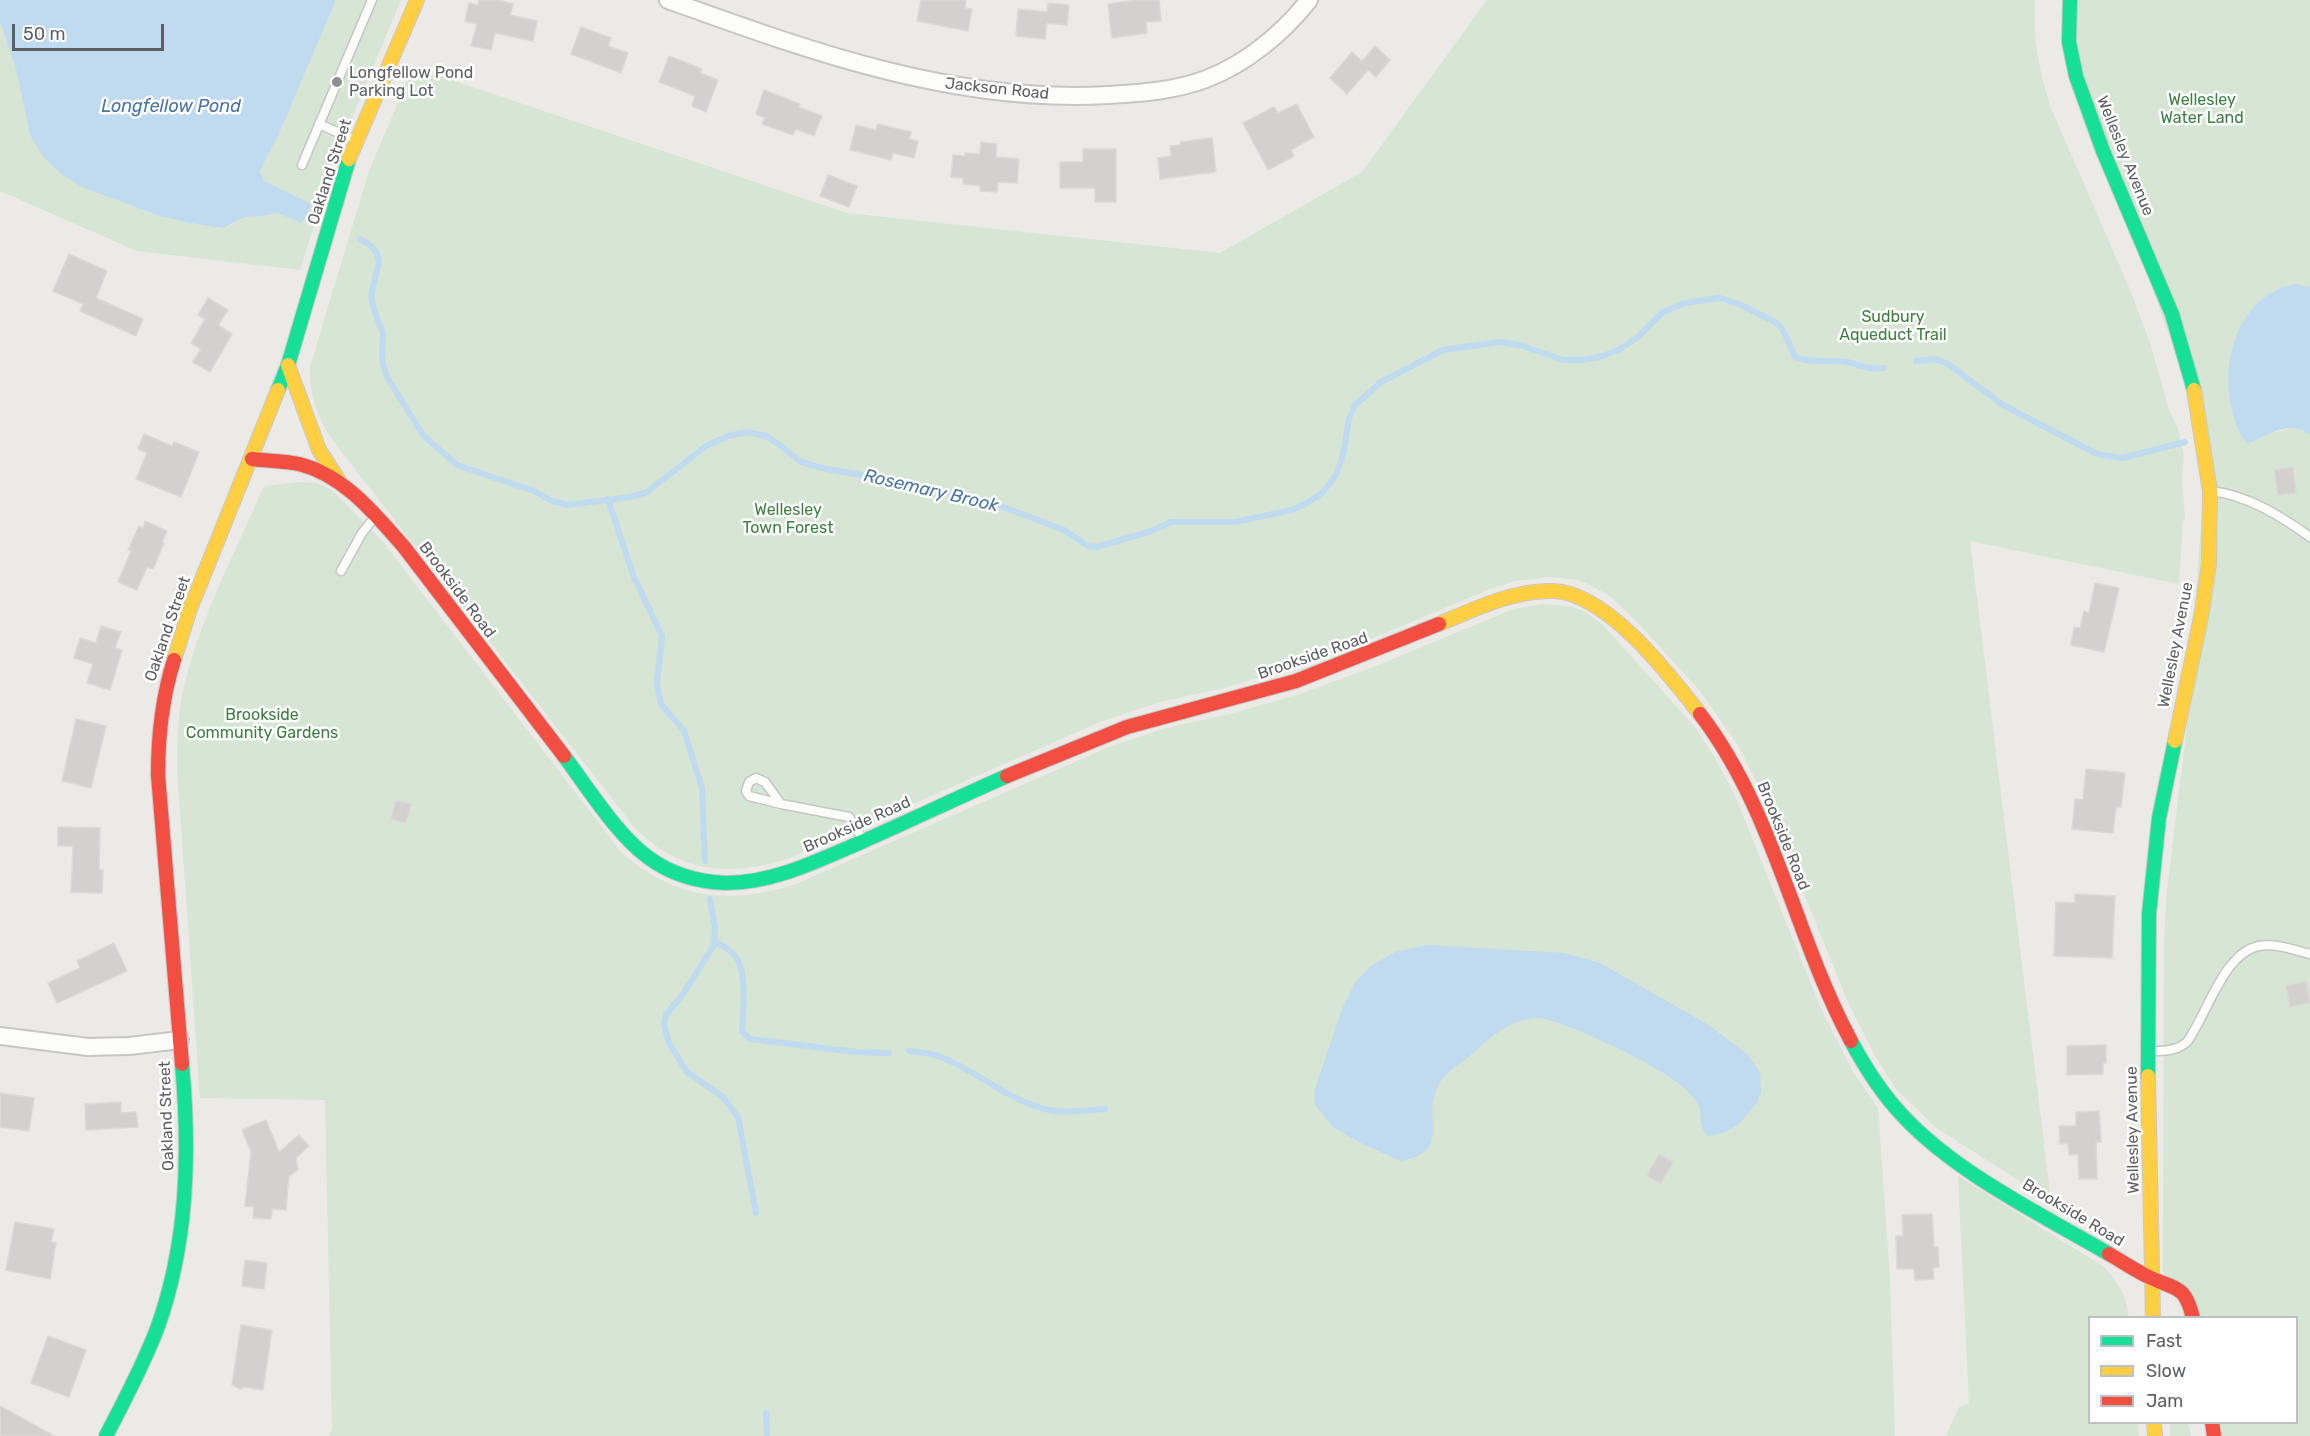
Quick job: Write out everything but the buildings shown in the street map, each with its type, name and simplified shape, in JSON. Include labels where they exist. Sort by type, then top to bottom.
[{"type":"street","name":"Oakland Street","points":[[106,1436],[142,1367],[158,1327],[180,1242],[183,1221],[186,1156],[180,1040],[168,915],[157,753],[159,718],[170,666],[183,626],[288,365],[344,171],[417,0]]},
{"type":"street","name":"Jackson Road","points":[[668,0],[782,40],[890,73],[978,88],[1083,96],[1159,92],[1207,79],[1236,64],[1263,46],[1290,22],[1309,0]]},
{"type":"street","name":"Wellesley Avenue","points":[[2070,0],[2069,42],[2076,76],[2103,151],[2172,314],[2198,400],[2210,491],[2210,537],[2201,617],[2174,741],[2156,840],[2148,936],[2153,1316]]},
{"type":"street","name":"Brookside Road","points":[[288,365],[319,450],[329,468],[404,547],[619,830],[652,860],[690,878],[730,884],[760,880],[792,871],[1105,734],[1163,716],[1227,702],[1296,681],[1366,656],[1507,597],[1551,590],[1583,596],[1602,607],[1621,624],[1689,700],[1726,752],[1756,810],[1844,1026],[1868,1071],[1894,1106],[1926,1138],[1963,1166],[2153,1279],[2177,1287],[2189,1302],[2193,1316]]},
{"type":"street","name":"Brookside Road","points":[[252,459],[309,467],[341,483]]},
{"type":"street","points":[[0,1036],[88,1047],[180,1040]]},
{"type":"street","name":"Brookside Road","points":[[2153,1279],[2184,1316]]},
{"type":"lane","points":[[302,165],[372,0]]},
{"type":"lane","points":[[319,124],[356,140]]},
{"type":"lane","points":[[2210,491],[2251,501],[2310,537]]},
{"type":"lane","points":[[341,571],[362,532],[376,515]]},
{"type":"lane","points":[[781,804],[845,815],[852,820],[863,840]]},
{"type":"lane","points":[[2148,1051],[2171,1051],[2187,1042],[2226,972],[2243,953],[2259,946],[2270,946],[2310,954]]},
{"type":"green space","points":[[336,0],[401,0],[335,159],[300,270],[137,251],[0,191],[0,22],[16,69],[30,135],[84,188],[160,216],[190,223],[229,226],[245,217],[277,213],[302,222],[311,204],[264,181],[260,171],[280,132]]},
{"type":"green space","name":"Wellesley Town Forest","points":[[1487,0],[2035,0],[2038,55],[2051,108],[2131,292],[2151,346],[2169,410],[2179,431],[2184,456],[2182,478],[2185,519],[2183,521],[2179,584],[1970,541],[2051,1201],[1935,1127],[1896,1089],[1875,1056],[1847,1000],[1768,805],[1738,745],[1700,691],[1639,624],[1610,596],[1588,584],[1577,580],[1552,577],[1515,581],[1490,589],[1361,643],[1292,668],[1224,688],[1160,702],[1100,722],[787,859],[745,868],[706,867],[669,854],[635,828],[337,446],[316,409],[311,389],[310,367],[369,171],[413,67],[847,213],[1220,253],[1362,172]]},
{"type":"green space","name":"Wellesley Water Land","points":[[2067,0],[2310,0],[2310,287],[2297,284],[2233,346],[2228,381],[2236,421],[2269,432],[2279,432],[2296,427],[2310,435],[2310,1436],[2223,1436],[2220,1424],[2298,1424],[2298,1316],[2195,1316],[2163,1271],[2164,937],[2167,890],[2187,726],[2207,437],[2094,130]]},
{"type":"green space","name":"Brookside Community Gardens","points":[[299,482],[318,483],[333,491],[383,542],[621,852],[641,868],[662,880],[683,889],[704,894],[748,895],[796,884],[1109,747],[1166,728],[1230,714],[1300,694],[1371,668],[1511,610],[1541,604],[1570,606],[1586,612],[1603,625],[1693,725],[1715,758],[1735,796],[1822,1011],[1852,1070],[1878,1108],[1890,1279],[1895,1436],[328,1436],[332,1429],[325,1100],[200,1098],[177,768],[178,729],[183,691],[198,638],[219,587],[264,486]]},
{"type":"green space","points":[[1958,1176],[2104,1267],[2114,1278],[2124,1296],[2129,1316],[2088,1316],[2088,1424],[2138,1424],[2139,1436],[1946,1436],[1959,1407],[1969,1403]]},
{"type":"green space","points":[[2170,1424],[2188,1424],[2191,1436],[2170,1436]]},
{"type":"water","name":"Longfellow Pond","points":[[0,0],[336,0],[280,132],[260,171],[264,181],[312,204],[302,223],[277,213],[245,217],[223,228],[190,223],[160,216],[84,188],[60,173],[43,156],[30,135],[16,69],[0,22]]},
{"type":"water","points":[[2297,284],[2310,287],[2310,435],[2303,430],[2287,428],[2247,444],[2236,423],[2230,399],[2229,374],[2232,349],[2241,326],[2255,306],[2273,292]]},
{"type":"water","points":[[1427,945],[1564,953],[1600,963],[1707,1024],[1747,1054],[1760,1072],[1761,1092],[1757,1103],[1738,1125],[1723,1133],[1708,1136],[1702,1127],[1697,1102],[1664,1073],[1607,1043],[1565,1025],[1537,1018],[1527,1019],[1501,1030],[1444,1077],[1434,1098],[1433,1132],[1426,1150],[1400,1161],[1361,1143],[1334,1128],[1315,1105],[1314,1092],[1342,1009],[1356,981],[1371,966],[1395,952]]},
{"type":"waterway","name":"Rosemary Brook","points":[[360,239],[377,253],[379,262],[371,296],[383,333],[382,361],[387,377],[423,435],[457,465],[568,505],[630,497],[647,492],[706,446],[728,436],[747,432],[766,436],[801,462],[987,501],[1064,530],[1088,546],[1097,547],[1149,532],[1171,522],[1235,522],[1292,510],[1307,503],[1322,493],[1336,475],[1343,455],[1349,419],[1355,405],[1381,382],[1443,350],[1501,342],[1523,346],[1563,360],[1583,360],[1603,356],[1620,349],[1638,337],[1663,312],[1685,303],[1720,298],[1739,304],[1777,323],[1783,330],[1795,357],[1884,368]]},
{"type":"waterway","name":"Rosemary Brook","points":[[1916,361],[1936,359],[1948,364],[2003,405],[2097,454],[2122,458],[2185,442]]},
{"type":"waterway","points":[[608,499],[633,575],[662,636],[657,684],[661,704],[684,731],[702,788],[705,861]]},
{"type":"waterway","points":[[710,899],[715,927],[714,945],[683,994],[666,1015],[664,1024],[669,1043],[687,1072],[723,1097],[738,1117],[756,1213]]},
{"type":"waterway","points":[[714,941],[733,953],[740,966],[744,994],[742,1031],[750,1039],[856,1052],[889,1053]]},
{"type":"waterway","points":[[909,1051],[941,1057],[955,1063],[1010,1095],[1039,1107],[1060,1112],[1105,1109]]},
{"type":"waterway","points":[[766,1413],[767,1436]]},
{"type":"traffic: fast","points":[[2070,0],[2069,42],[2076,76],[2103,151],[2172,314],[2194,390]]},
{"type":"traffic: fast","points":[[278,390],[288,365],[349,159]]},
{"type":"traffic: fast","points":[[2148,1076],[2149,914],[2159,818],[2175,741]]},
{"type":"traffic: fast","points":[[564,756],[614,824],[649,858],[667,869],[686,876],[726,883],[760,879],[809,864],[1007,776]]},
{"type":"traffic: fast","points":[[1851,1041],[1888,1099],[1924,1137],[2001,1192],[2109,1254]]},
{"type":"traffic: fast","points":[[106,1436],[152,1343],[175,1264],[181,1231],[186,1164],[182,1064]]},
{"type":"traffic: slow","points":[[349,159],[417,0]]},
{"type":"traffic: slow","points":[[288,365],[319,450],[338,479]]},
{"type":"traffic: slow","points":[[174,660],[190,609],[278,390]]},
{"type":"traffic: slow","points":[[2175,741],[2201,617],[2209,564],[2210,491],[2194,390]]},
{"type":"traffic: slow","points":[[1439,624],[1509,597],[1553,591],[1573,595],[1594,605],[1635,638],[1700,714]]},
{"type":"traffic: slow","points":[[2148,1076],[2153,1316]]},
{"type":"traffic: slow","points":[[2154,1424],[2155,1436]]},
{"type":"traffic: jam","points":[[252,459],[293,463],[315,469],[358,497],[404,547],[564,756]]},
{"type":"traffic: jam","points":[[1007,776],[1127,727],[1296,681],[1439,624]]},
{"type":"traffic: jam","points":[[174,660],[166,688],[158,775],[182,1064]]},
{"type":"traffic: jam","points":[[1700,714],[1726,752],[1766,833],[1831,1001],[1851,1041]]},
{"type":"traffic: jam","points":[[2109,1254],[2145,1275],[2179,1290],[2187,1300],[2192,1316]]},
{"type":"traffic: jam","points":[[2212,1424],[2214,1436]]},
{"type":"place","name":"Longfellow Pond Parking Lot","points":[[337,82]]},
{"type":"park label","name":"Sudbury Aqueduct Trail","points":[[1893,326]]}]
